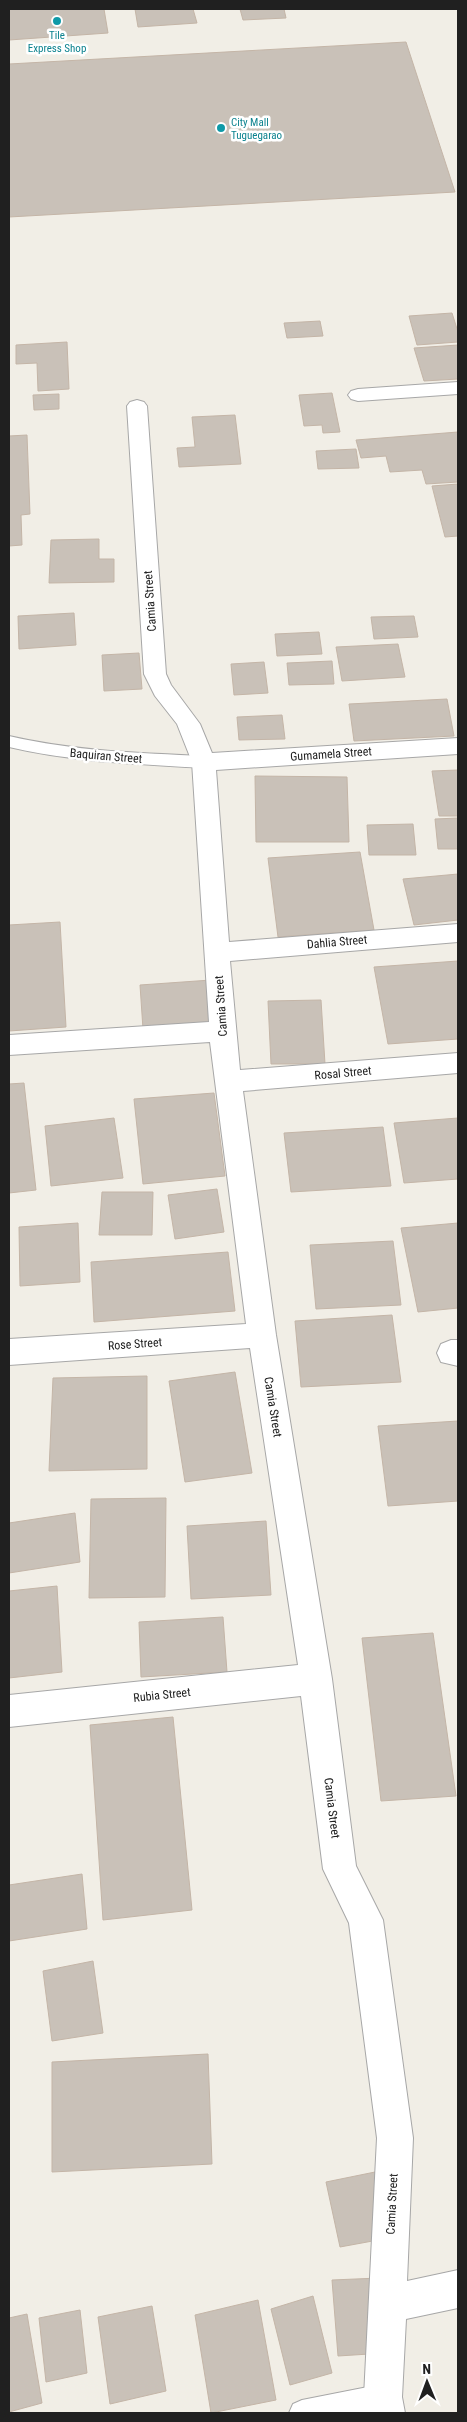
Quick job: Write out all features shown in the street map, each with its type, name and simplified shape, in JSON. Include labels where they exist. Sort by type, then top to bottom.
[{"type":"street","points":[[358,395],[458,388]]},
{"type":"street","name":"Camia Street","points":[[138,406],[155,674],[159,688],[181,712],[191,729],[204,762],[222,1031],[262,1335],[316,1679],[340,1870],[366,1920],[395,2138],[384,2405]]},
{"type":"street","name":"Gumamela Street","points":[[204,762],[458,746]]},
{"type":"street","name":"Dahlia Street","points":[[216,952],[458,933]]},
{"type":"street","points":[[9,1045],[222,1031]]},
{"type":"street","name":"Rosal Street","points":[[228,1082],[458,1064]]},
{"type":"street","name":"Rose Street","points":[[9,1352],[262,1335]]},
{"type":"street","name":"Rubia Street","points":[[9,1711],[316,1679]]},
{"type":"street","points":[[387,2304],[458,2289]]},
{"type":"lane","name":"Baquiran Street","points":[[9,742],[50,751],[91,756],[204,762]]},
{"type":"lane","points":[[302,2413],[384,2405]]},
{"type":"building","name":"Tile Express Shop","points":[[9,9],[104,9],[108,33],[9,40]]},
{"type":"building","points":[[135,9],[193,9],[197,23],[138,27]]},
{"type":"building","points":[[240,9],[284,9],[286,18],[243,20]]},
{"type":"building","name":"City Mall Tuguegarao","points":[[406,42],[455,192],[9,217],[9,64]]},
{"type":"building","points":[[452,313],[458,332],[458,342],[417,345],[409,316]]},
{"type":"building","points":[[320,321],[323,336],[287,338],[284,323]]},
{"type":"building","points":[[67,342],[69,389],[38,391],[37,363],[16,364],[16,345]]},
{"type":"building","points":[[458,345],[458,379],[424,381],[414,348]]},
{"type":"building","points":[[332,393],[340,432],[323,433],[322,425],[304,426],[299,395]]},
{"type":"building","points":[[59,394],[59,409],[34,410],[33,395]]},
{"type":"building","points":[[235,415],[241,464],[179,467],[177,448],[195,447],[192,417]]},
{"type":"building","points":[[458,432],[458,482],[426,484],[422,470],[390,472],[386,456],[361,458],[356,440]]},
{"type":"building","points":[[27,435],[30,514],[21,515],[22,545],[9,546],[9,436]]},
{"type":"building","points":[[356,449],[359,468],[318,469],[316,451]]},
{"type":"building","points":[[458,484],[458,536],[445,537],[432,486]]},
{"type":"building","points":[[99,539],[99,559],[114,559],[114,582],[49,583],[51,540]]},
{"type":"building","points":[[74,613],[76,645],[19,649],[18,616]]},
{"type":"building","points":[[414,616],[418,637],[374,639],[371,617]]},
{"type":"building","points":[[319,632],[322,654],[277,656],[275,634]]},
{"type":"building","points":[[398,644],[405,677],[342,681],[336,647]]},
{"type":"building","points":[[139,653],[142,689],[104,691],[102,655]]},
{"type":"building","points":[[332,661],[334,684],[289,685],[287,663]]},
{"type":"building","points":[[264,662],[268,693],[234,695],[231,664]]},
{"type":"building","points":[[447,699],[454,736],[354,741],[349,704]]},
{"type":"building","points":[[282,715],[285,739],[239,740],[237,717]]},
{"type":"building","points":[[458,770],[458,816],[439,816],[432,771]]},
{"type":"building","points":[[255,776],[347,777],[349,842],[256,842]]},
{"type":"building","points":[[458,818],[458,849],[438,849],[435,819]]},
{"type":"building","points":[[413,824],[416,855],[369,855],[367,825]]},
{"type":"building","points":[[360,852],[374,930],[278,937],[268,858]]},
{"type":"building","points":[[458,874],[458,920],[414,925],[403,879]]},
{"type":"building","points":[[60,922],[66,1027],[9,1031],[9,925]]},
{"type":"building","points":[[458,961],[458,1039],[388,1044],[374,967]]},
{"type":"building","points":[[211,980],[216,1024],[143,1029],[140,985]]},
{"type":"building","points":[[321,1000],[325,1064],[271,1064],[268,1001]]},
{"type":"building","points":[[24,1083],[36,1190],[9,1193],[9,1084]]},
{"type":"building","points":[[214,1093],[225,1176],[143,1184],[134,1099]]},
{"type":"building","points":[[114,1118],[123,1178],[51,1186],[45,1126]]},
{"type":"building","points":[[458,1118],[458,1179],[404,1183],[394,1123]]},
{"type":"building","points":[[383,1127],[391,1186],[291,1192],[284,1133]]},
{"type":"building","points":[[217,1189],[224,1232],[175,1239],[168,1195]]},
{"type":"building","points":[[102,1192],[153,1192],[152,1235],[99,1235]]},
{"type":"building","points":[[78,1223],[80,1282],[20,1286],[19,1227]]},
{"type":"building","points":[[458,1223],[458,1308],[418,1312],[401,1228]]},
{"type":"building","points":[[393,1241],[401,1305],[316,1309],[310,1245]]},
{"type":"building","points":[[228,1252],[235,1311],[94,1322],[91,1262]]},
{"type":"building","points":[[392,1315],[401,1382],[301,1387],[295,1321]]},
{"type":"building","points":[[235,1372],[252,1473],[185,1482],[169,1381]]},
{"type":"building","points":[[147,1376],[147,1469],[49,1471],[53,1378]]},
{"type":"building","points":[[458,1421],[458,1501],[388,1506],[378,1426]]},
{"type":"building","points":[[166,1498],[165,1597],[89,1598],[91,1499]]},
{"type":"building","points":[[75,1513],[80,1562],[9,1573],[9,1523]]},
{"type":"building","points":[[266,1521],[271,1595],[191,1599],[187,1526]]},
{"type":"building","points":[[57,1586],[62,1672],[9,1678],[9,1591]]},
{"type":"building","points":[[223,1617],[227,1672],[141,1677],[139,1622]]},
{"type":"building","points":[[433,1633],[456,1796],[381,1801],[362,1638]]},
{"type":"building","points":[[173,1717],[192,1910],[103,1920],[90,1725]]},
{"type":"building","points":[[82,1874],[87,1929],[9,1941],[9,1885]]},
{"type":"building","points":[[93,1961],[103,2033],[52,2041],[43,1971]]},
{"type":"building","points":[[208,2054],[212,2164],[52,2172],[52,2062]]},
{"type":"building","points":[[375,2172],[389,2238],[340,2247],[326,2182]]},
{"type":"building","points":[[379,2278],[385,2353],[338,2356],[332,2280]]},
{"type":"building","points":[[313,2296],[332,2373],[290,2385],[271,2309]]},
{"type":"building","points":[[258,2300],[276,2400],[211,2413],[195,2315]]},
{"type":"building","points":[[152,2306],[166,2391],[110,2404],[98,2317]]},
{"type":"building","points":[[80,2310],[87,2373],[46,2382],[39,2318]]},
{"type":"building","points":[[27,2314],[42,2403],[9,2412],[9,2318]]},
{"type":"place","name":"Tile Express Shop","points":[[57,21]]},
{"type":"place","name":"City Mall Tuguegarao","points":[[221,128]]}]
